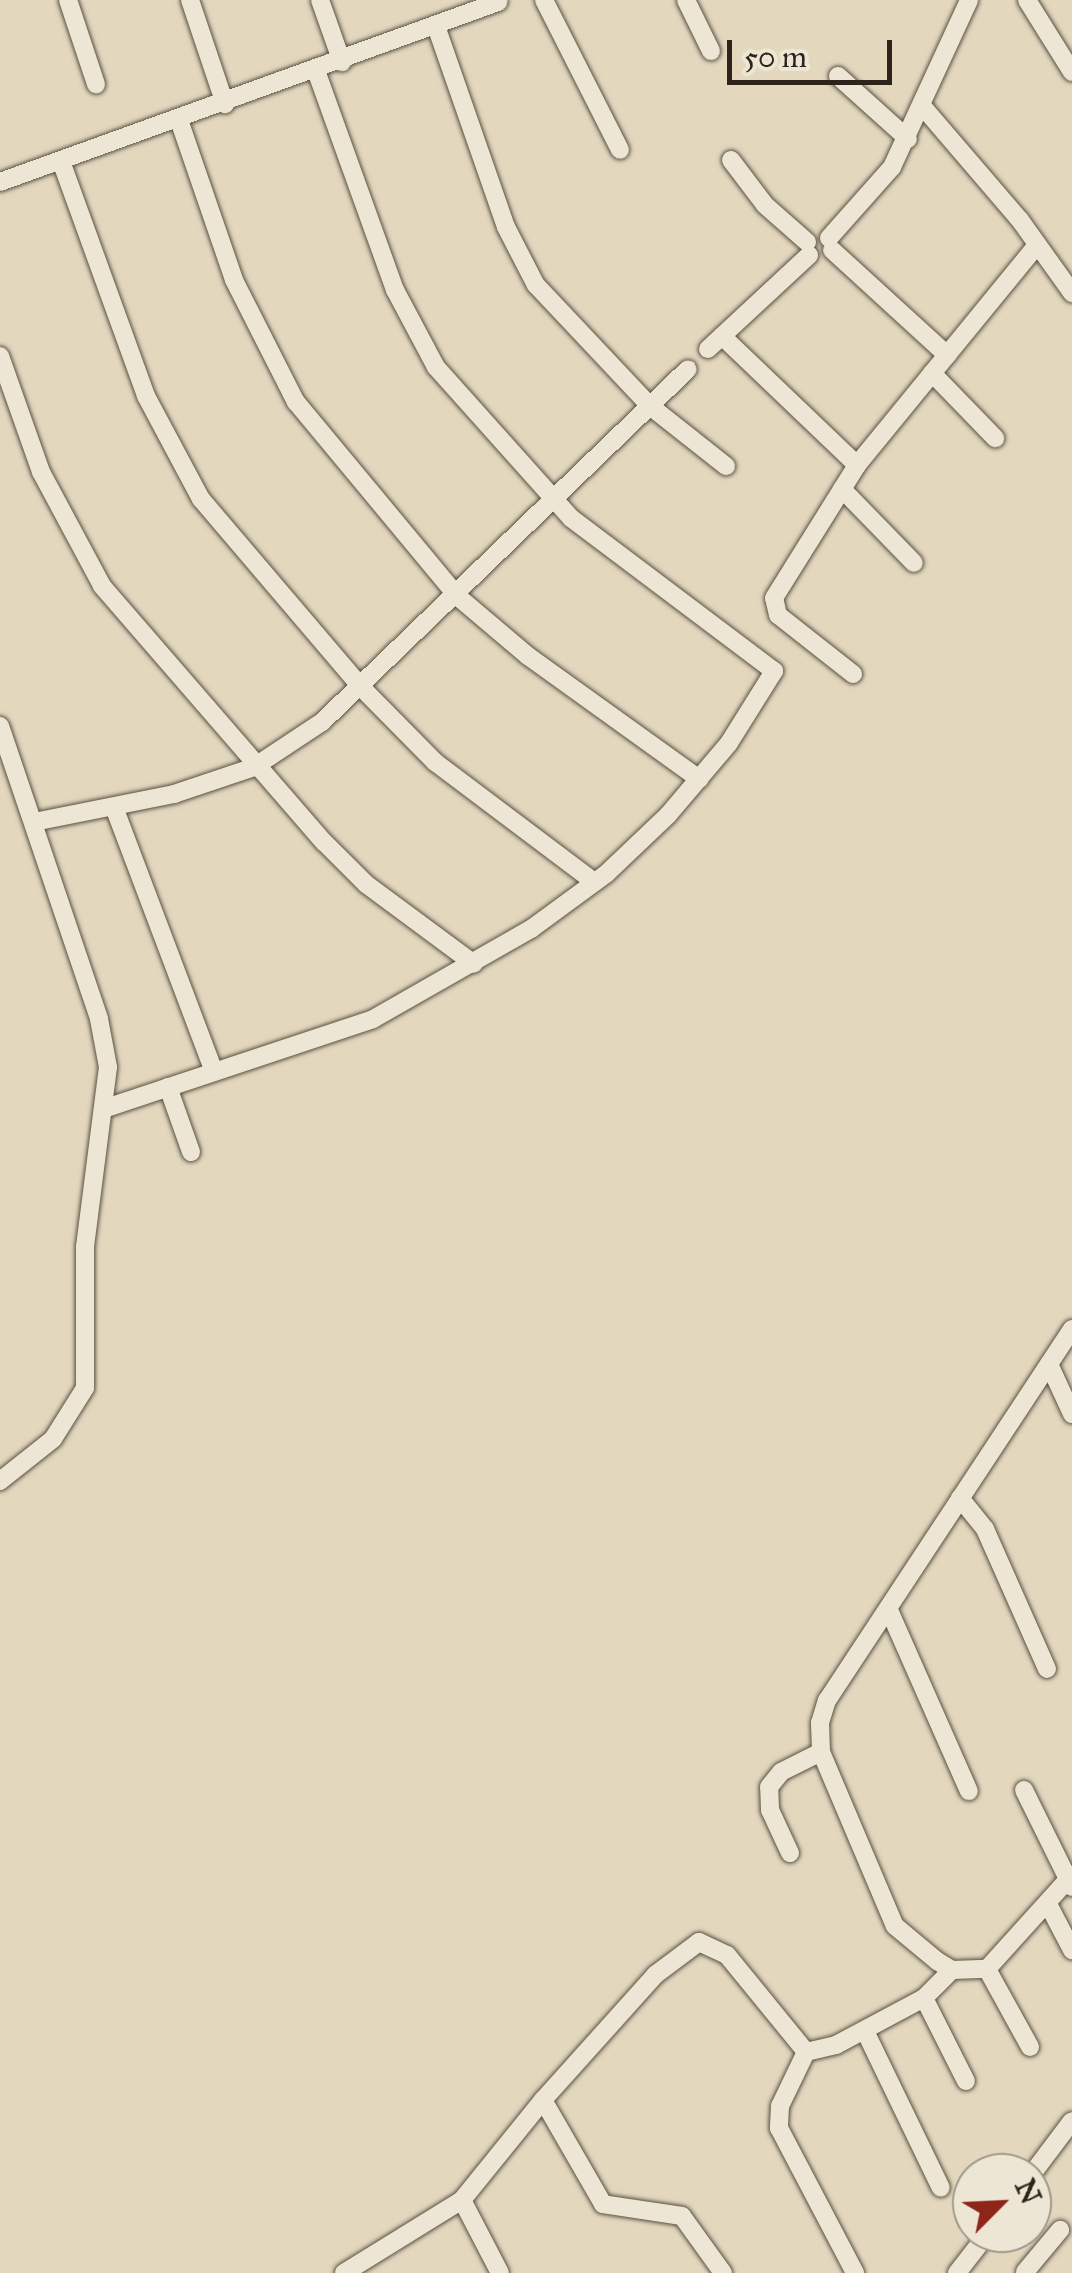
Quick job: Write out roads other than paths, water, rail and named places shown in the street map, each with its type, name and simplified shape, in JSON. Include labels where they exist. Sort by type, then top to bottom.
[{"type":"street","points":[[68,0],[96,84]]},
{"type":"street","points":[[190,0],[224,104]]},
{"type":"street","points":[[320,0],[342,62]]},
{"type":"street","points":[[544,0],[620,150]]},
{"type":"street","points":[[686,0],[711,51]]},
{"type":"street","points":[[731,160],[765,206],[824,259],[908,139],[969,0]]},
{"type":"street","points":[[1027,0],[1072,72]]},
{"type":"street","points":[[1,177],[61,161],[316,72],[436,26],[456,8],[498,2]]},
{"type":"street","points":[[436,26],[520,258],[536,285],[650,406],[726,466]]},
{"type":"street","points":[[106,1108],[373,1019],[474,964],[594,882],[699,778],[774,671],[554,500],[413,332],[316,72]]},
{"type":"street","points":[[838,76],[908,139]]},
{"type":"street","points":[[923,107],[1037,244],[1072,294]]},
{"type":"street","points":[[179,120],[234,280],[296,402],[457,596],[528,656],[699,778]]},
{"type":"street","points":[[61,161],[146,396],[201,499],[361,688],[435,762],[594,882]]},
{"type":"street","points":[[831,244],[947,355]]},
{"type":"street","points":[[854,674],[773,605],[785,574],[858,465],[1037,244]]},
{"type":"street","points":[[808,248],[715,342],[858,465]]},
{"type":"street","points":[[0,356],[41,472],[102,586],[254,767],[366,884],[474,964]]},
{"type":"street","points":[[34,822],[114,807],[254,767],[361,688],[688,369]]},
{"type":"street","points":[[932,374],[995,438]]},
{"type":"street","points":[[842,489],[914,563]]},
{"type":"street","points":[[0,726],[100,1019],[108,1067],[106,1108],[85,1247],[88,1340],[78,1407],[54,1439],[0,1481]]},
{"type":"street","points":[[114,807],[214,1072]]},
{"type":"street","points":[[168,1088],[191,1152]]},
{"type":"street","points":[[1024,1790],[1071,1881],[987,1969],[952,1970],[896,1926],[821,1752],[827,1700],[1072,1329]]},
{"type":"street","points":[[1050,1364],[1072,1414]]},
{"type":"street","points":[[960,1498],[984,1529],[1047,1669]]},
{"type":"street","points":[[888,1610],[969,1791]]},
{"type":"street","points":[[790,1854],[770,1810],[769,1788],[781,1772],[821,1752]]},
{"type":"street","points":[[1049,1906],[1072,1950]]},
{"type":"street","points":[[344,2273],[462,2200],[543,2100],[655,1974],[699,1942],[727,1955],[806,2052]]},
{"type":"street","points":[[987,1969],[1030,2047]]},
{"type":"street","points":[[855,2273],[779,2128],[780,2106],[806,2052],[865,2030],[924,1998],[952,1970]]},
{"type":"street","points":[[924,1998],[966,2081]]},
{"type":"street","points":[[865,2030],[941,2188]]},
{"type":"street","points":[[543,2100],[603,2204],[682,2216],[723,2273]]},
{"type":"street","points":[[1048,2153],[1072,2121]]},
{"type":"street","points":[[462,2200],[500,2273]]},
{"type":"street","points":[[1025,2273],[1060,2230]]},
{"type":"street","points":[[957,2273],[972,2253]]}]
